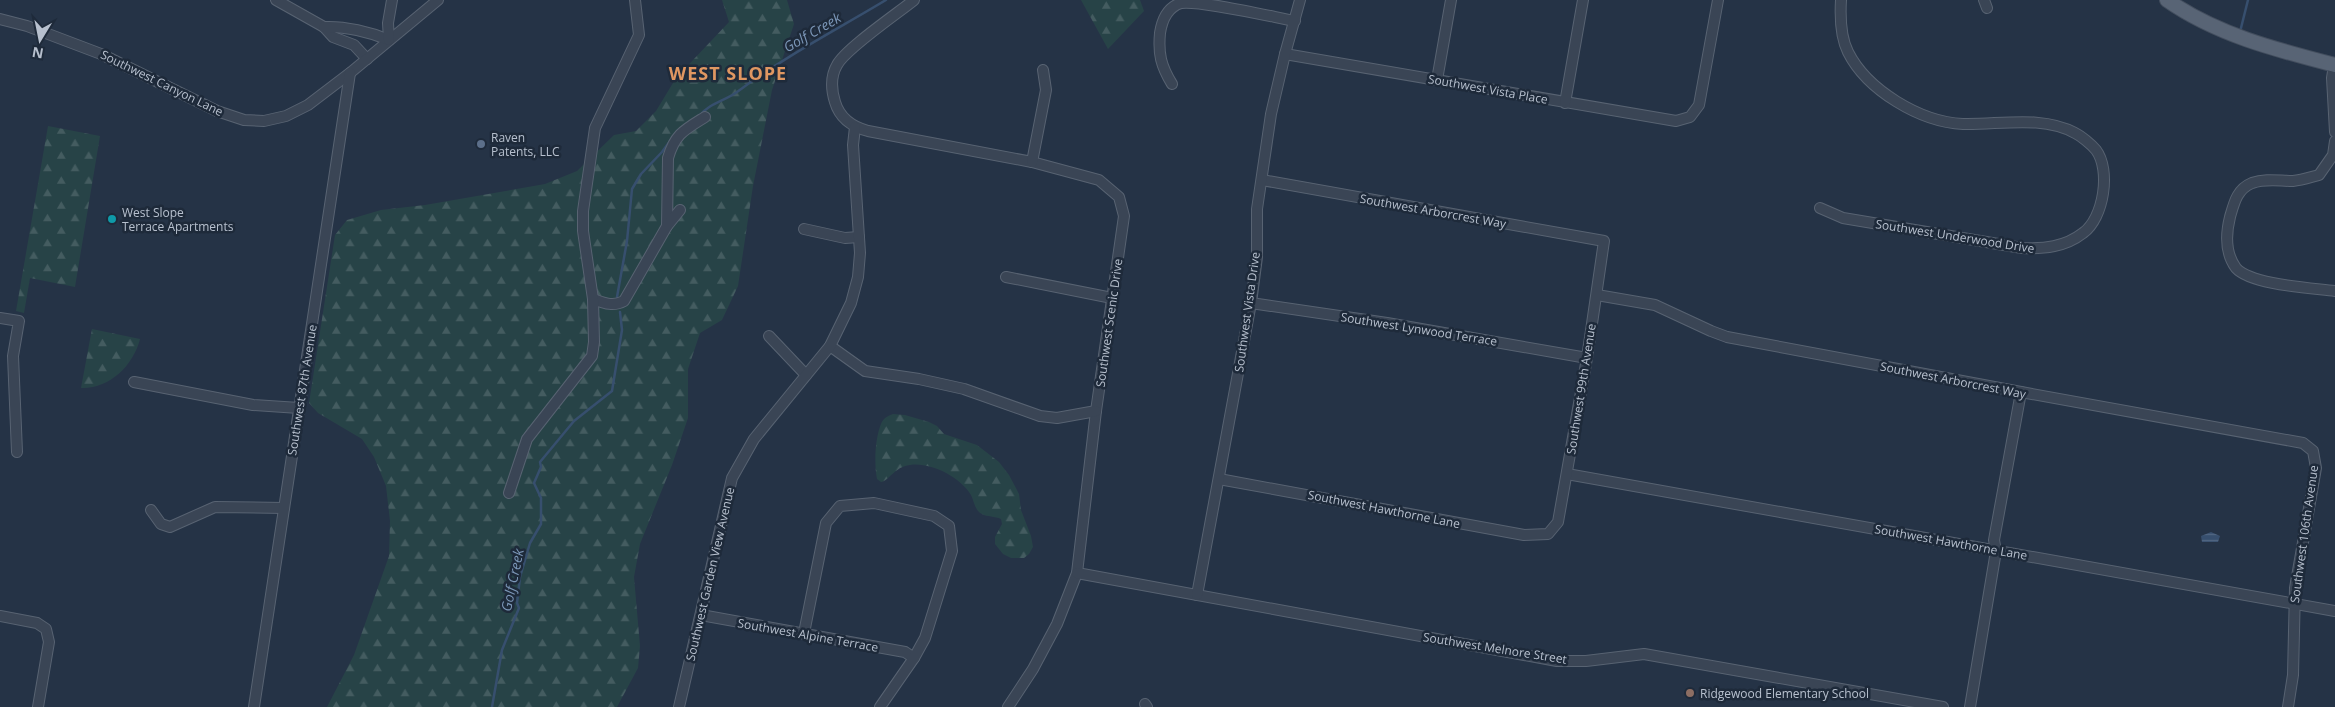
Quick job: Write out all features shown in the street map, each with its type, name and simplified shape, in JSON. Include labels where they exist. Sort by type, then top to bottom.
[{"type":"main road","points":[[2167,0],[2201,21],[2227,32],[2286,52],[2334,65]]},
{"type":"street","points":[[276,0],[324,27],[333,37],[354,45],[367,59]]},
{"type":"street","points":[[324,27],[339,26],[363,34],[377,35],[389,40],[388,23],[392,0]]},
{"type":"street","name":"Southwest Canyon Lane","points":[[0,19],[27,26],[101,54],[217,110],[244,120],[264,121],[292,114],[308,105],[350,74],[438,0]]},
{"type":"street","points":[[509,493],[527,440],[592,356],[594,342],[594,299],[583,231],[583,211],[595,128],[639,35],[635,0]]},
{"type":"street","points":[[855,127],[837,111],[832,82],[838,63],[870,34],[914,0]]},
{"type":"street","name":"Southwest Vista Drive","points":[[1197,596],[1258,257],[1257,209],[1272,114],[1285,54],[1300,0]]},
{"type":"street","points":[[1437,80],[1451,0]]},
{"type":"street","points":[[1565,103],[1583,0]]},
{"type":"street","name":"Southwest Vista Place","points":[[1285,54],[1676,121],[1690,117],[1700,105],[1718,0]]},
{"type":"street","name":"Southwest Underwood Drive","points":[[1820,208],[1843,218],[2022,248],[2047,249],[2071,241],[2085,232],[2098,214],[2103,197],[2104,175],[2096,150],[2075,133],[2045,123],[1960,124],[1925,115],[1899,105],[1868,80],[1848,52],[1840,20],[1841,0]]},
{"type":"street","points":[[1172,84],[1163,69],[1159,45],[1164,19],[1178,5],[1197,2],[1295,21]]},
{"type":"street","points":[[354,45],[363,34]]},
{"type":"street","points":[[2334,65],[2332,78],[2335,132]]},
{"type":"street","points":[[1032,162],[1046,90],[1043,70]]},
{"type":"street","name":"Southwest 87th Avenue","points":[[254,707],[350,74]]},
{"type":"street","points":[[667,226],[668,158],[671,148],[675,139],[683,130],[705,117]]},
{"type":"street","name":"Southwest Scenic Drive","points":[[855,127],[1032,162],[1099,180],[1119,197],[1124,216],[1096,411],[1077,573],[1057,624],[1033,669],[1008,707]]},
{"type":"street","name":"Southwest Garden View Avenue","points":[[679,707],[732,478],[754,439],[830,346],[851,304],[858,277],[859,237],[853,146],[855,127]]},
{"type":"street","points":[[2335,141],[2333,154],[2319,175],[2294,181],[2272,179],[2252,183],[2242,189],[2234,201],[2229,223],[2227,246],[2237,269],[2251,277],[2335,291]]},
{"type":"street","name":"Southwest Arborcrest Way","points":[[1262,180],[1604,241]]},
{"type":"street","points":[[594,299],[618,305],[624,302],[667,226],[680,210]]},
{"type":"street","points":[[804,229],[845,238],[859,237]]},
{"type":"street","name":"Southwest 99th Avenue","points":[[1548,534],[1558,522],[1597,295],[1604,241]]},
{"type":"street","points":[[1006,277],[1112,298]]},
{"type":"street","name":"Southwest Arborcrest Way","points":[[1597,295],[1655,304],[1727,337],[2304,443],[2313,451]]},
{"type":"street","name":"Southwest Lynwood Terrace","points":[[1250,303],[1387,323],[1586,358]]},
{"type":"street","points":[[0,318],[19,321],[13,356],[17,452]]},
{"type":"street","points":[[769,336],[806,375]]},
{"type":"street","points":[[830,346],[864,371],[919,379],[964,389],[1040,416],[1057,418],[1096,411]]},
{"type":"street","points":[[134,382],[253,405],[299,408]]},
{"type":"street","points":[[1970,707],[1996,551],[1994,540],[2021,392]]},
{"type":"street","name":"Southwest 106th Avenue","points":[[2288,707],[2293,675],[2294,588],[2316,468],[2313,451]]},
{"type":"street","name":"Southwest Hawthorne Lane","points":[[1567,474],[2335,611]]},
{"type":"street","name":"Southwest Hawthorne Lane","points":[[1219,478],[1524,536],[1548,534]]},
{"type":"street","points":[[804,634],[826,523],[840,506],[874,503],[934,516],[949,526],[952,551],[925,638],[914,658],[880,707]]},
{"type":"street","points":[[151,510],[161,524],[170,527],[215,507],[284,508]]},
{"type":"street","name":"Southwest Melnore Street","points":[[1077,573],[1557,661],[1586,661],[1644,654],[1943,707]]},
{"type":"street","name":"Southwest Alpine Terrace","points":[[701,615],[905,652],[914,658]]},
{"type":"street","points":[[0,616],[37,623],[46,629],[49,642],[38,707]]},
{"type":"green space","points":[[722,0],[787,0],[794,24],[772,90],[753,186],[738,286],[722,320],[700,333],[688,369],[688,418],[672,465],[640,544],[634,577],[640,646],[638,668],[617,707],[327,707],[354,655],[389,556],[390,521],[386,486],[374,457],[362,439],[318,413],[309,403],[335,235],[347,220],[381,210],[425,205],[545,184],[577,171],[614,135],[636,131],[656,111],[676,78],[729,22]]},
{"type":"green space","points":[[1081,0],[1140,0],[1144,11],[1108,49]]},
{"type":"green space","points":[[48,126],[100,136],[75,287],[30,278],[24,313],[16,311]]},
{"type":"green space","points":[[92,329],[140,339],[132,358],[118,374],[101,385],[81,388]]},
{"type":"green space","points":[[893,414],[905,415],[929,422],[937,426],[944,434],[977,445],[999,462],[1009,475],[1019,494],[1021,510],[1033,547],[1029,554],[1024,558],[1011,558],[1003,554],[995,544],[995,537],[1002,524],[1001,519],[980,513],[966,488],[960,482],[936,468],[918,465],[904,466],[884,481],[881,482],[877,479],[877,437],[883,420]]},
{"type":"water","points":[[2211,532],[2220,536],[2218,542],[2202,542],[2201,536]]},
{"type":"waterway","name":"Golf Creek","points":[[699,116],[708,108],[732,95],[792,55],[886,0]]},
{"type":"waterway","points":[[2240,32],[2248,0]]},
{"type":"waterway","name":"Golf Creek","points":[[617,297],[627,241],[632,189],[641,174],[662,152],[678,130]]},
{"type":"waterway","name":"Golf Creek","points":[[492,707],[502,650],[519,608],[517,603],[520,577],[530,543],[541,524],[541,498],[534,483],[541,467],[540,462],[574,421],[612,391],[622,330],[620,312]]},
{"type":"place","name":"Raven Patents, LLC","points":[[481,144]]},
{"type":"place","name":"West Slope Terrace Apartments","points":[[112,219]]},
{"type":"place","name":"Ridgewood Elementary School","points":[[1690,693]]},
{"type":"district","name":"WEST SLOPE","points":[[728,73]]}]
